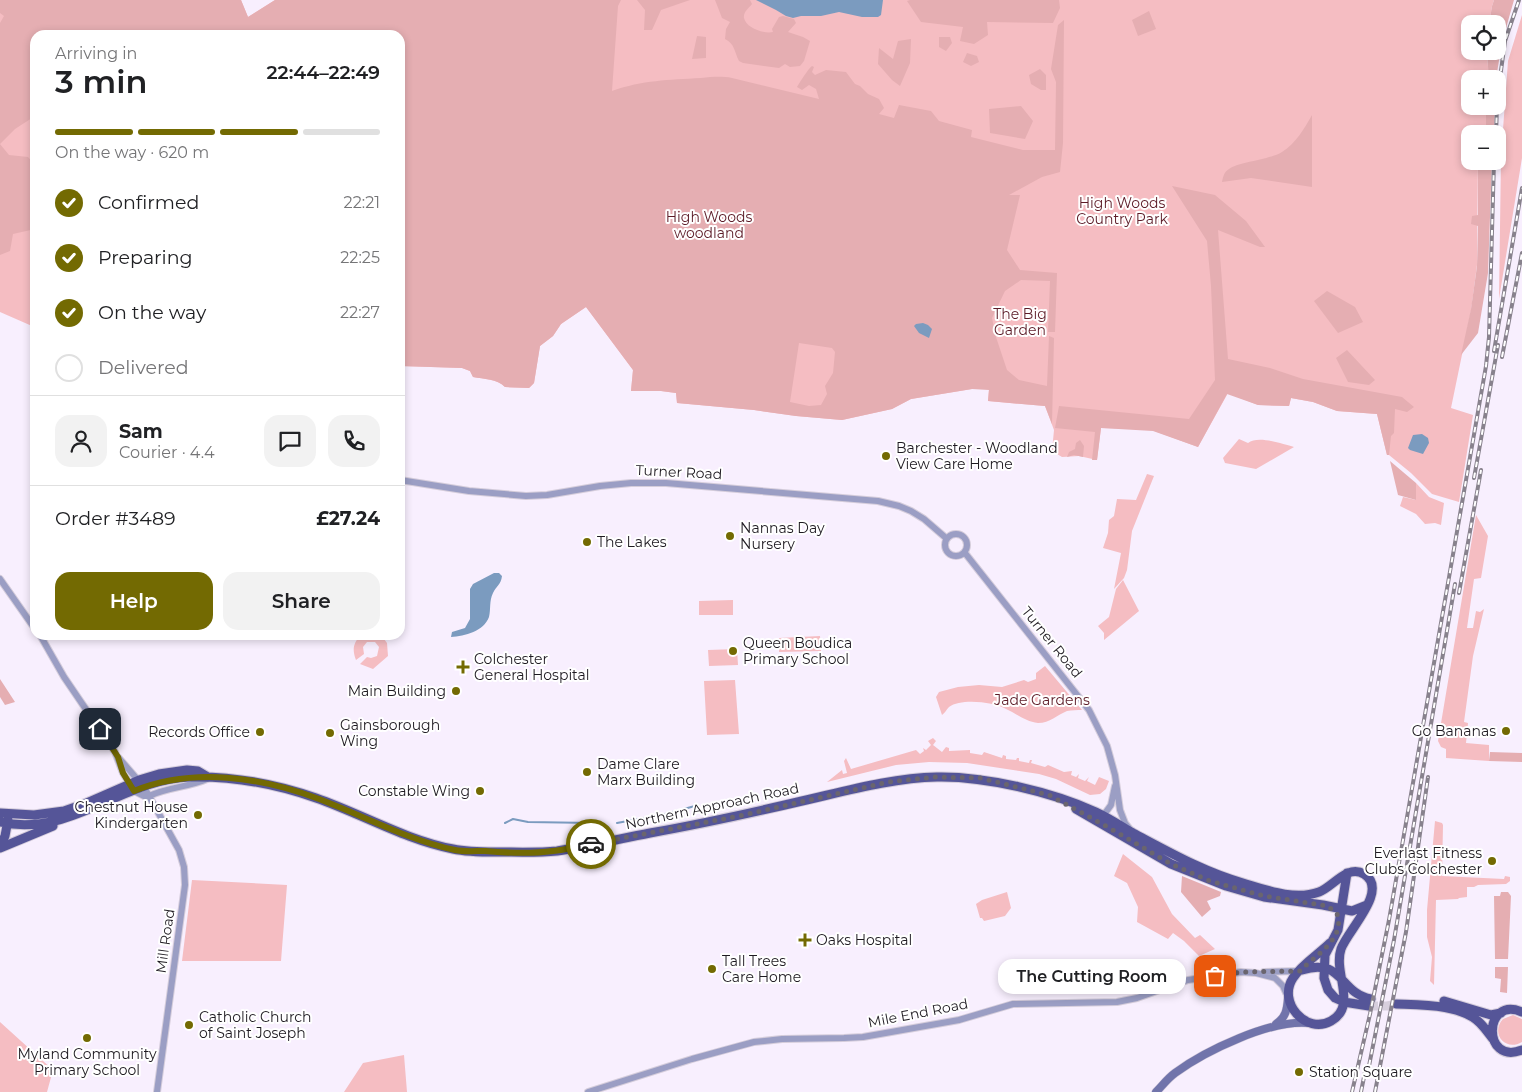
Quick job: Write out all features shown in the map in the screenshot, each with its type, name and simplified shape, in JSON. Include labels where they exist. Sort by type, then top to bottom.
[{"type":"main road","name":"Northern Approach Road","points":[[4,818],[64,811],[137,786],[188,777],[267,783],[319,799],[428,843],[456,850],[496,852],[553,851],[739,816],[888,782],[935,777],[980,778],[1049,795],[1103,816]]},
{"type":"main road","name":"Northern Approach Road","points":[[0,847],[52,827],[137,786]]},
{"type":"main road","name":"Northern Approach Road","points":[[1049,795],[1110,824],[1132,832],[1208,871],[1285,894],[1305,895],[1317,892],[1347,873]]},
{"type":"main road","points":[[1103,816],[1110,824]]},
{"type":"main road","name":"Northern Approach Road","points":[[4,818],[18,826],[49,823],[66,819]]},
{"type":"main road","name":"Northern Approach Road","points":[[0,847],[5,836],[4,818]]},
{"type":"main road","name":"Northern Approach Road","points":[[1110,824],[1118,832],[1171,864],[1226,886],[1278,899],[1341,909],[1356,910],[1364,907],[1371,901]]},
{"type":"main road","points":[[1347,873],[1359,873],[1368,878],[1372,889],[1371,901],[1344,943],[1338,962],[1344,989],[1341,1008],[1328,990],[1324,978],[1325,955],[1338,930],[1347,873]]},
{"type":"main road","points":[[1328,906],[1337,914],[1339,921]]},
{"type":"main road","points":[[1272,1027],[1284,1018],[1290,983],[1330,943]]},
{"type":"main road","points":[[1300,971],[1313,967],[1332,970],[1356,994],[1369,1003]]},
{"type":"main road","points":[[1288,998],[1294,1012],[1310,1023]]},
{"type":"main road","points":[[1522,1012],[1512,1010],[1491,1015],[1450,1002],[1437,1000],[1396,1002],[1435,1006],[1470,1016],[1480,1022],[1496,1044],[1503,1050],[1516,1052],[1522,1050]]},
{"type":"main road","points":[[1156,1092],[1176,1073],[1221,1046],[1272,1027],[1296,1022],[1324,1024],[1341,1008],[1369,1003]]},
{"type":"main road","points":[[1341,1008],[1352,1009],[1369,1003]]},
{"type":"main road","points":[[1493,1039],[1491,1033],[1493,1023],[1501,1013]]},
{"type":"street","name":"Turner Road","points":[[405,481],[506,496],[547,495],[637,482],[842,497],[899,506],[924,519],[946,538],[946,549],[951,555],[956,557],[965,553],[968,544],[963,536],[956,534],[946,538]]},
{"type":"street","name":"Turner Road","points":[[965,553],[1089,710],[1107,746],[1116,782],[1120,810],[1125,823],[1132,832]]},
{"type":"street","points":[[0,579],[30,622]]},
{"type":"street","name":"Mill Road","points":[[43,640],[64,676],[118,757],[123,773],[150,798],[179,850],[184,867],[185,885],[157,1092]]},
{"type":"street","name":"Northern Approach Road","points":[[150,798],[161,790],[210,778]]},
{"type":"street","name":"Turner Road","points":[[1103,816],[1111,805],[1116,782]]},
{"type":"street","points":[[137,786],[150,798]]},
{"type":"street","points":[[1110,824],[1120,810]]},
{"type":"street","name":"Mile End Road","points":[[588,1092],[692,1058],[754,1042],[782,1039],[863,1037],[959,1020],[1013,1004],[1117,1002],[1137,998],[1188,980],[1241,972],[1300,971]]},
{"type":"street","name":"Mile End Road","points":[[1256,973],[1272,976],[1279,981],[1288,998]]},
{"type":"green space","name":"High Woods Country Park","points":[[0,0],[241,0],[248,17],[275,0],[1494,0],[1490,15],[1461,15],[1461,60],[1487,60],[1488,70],[1461,70],[1461,115],[1486,115],[1486,125],[1461,125],[1461,170],[1478,170],[1477,265],[1471,311],[1451,408],[1473,415],[1459,502],[1432,494],[1411,473],[1387,455],[1377,414],[1337,411],[1313,402],[1291,398],[1289,406],[1258,405],[1228,393],[1198,447],[1149,429],[1101,428],[1097,460],[1079,456],[1062,457],[1052,451],[1054,430],[1045,406],[988,401],[989,389],[972,389],[911,399],[892,409],[842,420],[677,403],[676,393],[631,391],[633,370],[586,307],[561,324],[553,336],[540,346],[534,383],[529,388],[505,387],[494,381],[473,377],[470,371],[462,368],[405,366],[405,30],[30,30],[30,325],[0,312]]},
{"type":"green space","name":"High Woods woodland","points":[[0,0],[241,0],[248,17],[275,0],[621,0],[618,6],[612,91],[656,81],[720,77],[732,78],[819,99],[816,89],[809,85],[802,90],[797,87],[812,66],[814,67],[812,72],[815,75],[826,70],[846,72],[855,84],[868,94],[879,99],[884,108],[879,114],[894,118],[899,105],[931,111],[939,121],[972,130],[971,137],[1023,150],[1055,150],[1056,82],[1051,69],[1058,25],[1064,20],[1063,143],[1060,172],[1042,177],[1009,195],[1020,195],[1007,250],[1020,270],[1057,273],[1055,332],[1048,332],[1050,281],[1021,280],[1005,291],[992,318],[1007,370],[1019,380],[1047,386],[1049,336],[1054,338],[1052,424],[1045,406],[988,401],[989,390],[972,389],[911,399],[892,409],[842,420],[677,403],[676,393],[631,391],[633,370],[586,307],[561,324],[553,336],[540,346],[534,383],[529,388],[505,387],[494,381],[473,377],[470,371],[462,368],[405,366],[405,30],[30,30],[30,119],[15,129],[0,144],[0,23],[4,16],[0,13]],"holes":[[[799,343],[832,348],[835,352],[833,373],[825,386],[827,394],[821,405],[809,406],[790,402]]]},
{"type":"green space","points":[[637,0],[690,0],[661,10],[652,30],[644,30],[645,10]]},
{"type":"green space","points":[[715,0],[750,0],[752,4],[745,12],[745,22],[760,31],[773,32],[772,29],[779,17],[783,16],[794,19],[796,23],[788,32],[810,41],[804,61],[800,66],[790,67],[785,64],[779,68],[739,61],[733,46],[725,39],[726,29],[730,22],[722,18]]},
{"type":"green space","points":[[1059,0],[1060,8],[1053,23],[987,22],[988,35],[974,44],[960,41],[963,27],[921,22],[907,1]]},
{"type":"green space","points":[[1494,0],[1514,0],[1506,28],[1506,15],[1490,15]]},
{"type":"green space","points":[[1149,11],[1156,29],[1138,36],[1132,20]]},
{"type":"green space","points":[[1522,15],[1522,158],[1499,299],[1501,170],[1506,170],[1506,125],[1503,125],[1504,115],[1506,115],[1508,61]]},
{"type":"green space","points":[[697,36],[706,37],[706,58],[692,59]]},
{"type":"green space","points":[[939,37],[950,37],[952,43],[946,51],[939,47]]},
{"type":"green space","points":[[911,39],[910,63],[900,86],[878,64],[879,48],[893,59],[898,41]]},
{"type":"green space","points":[[967,53],[977,56],[979,62],[971,66],[963,62]]},
{"type":"green space","points":[[1487,60],[1499,60],[1497,70],[1488,70]]},
{"type":"green space","points":[[1040,69],[1046,75],[1046,90],[1041,90],[1031,84],[1029,75]]},
{"type":"green space","points":[[1021,106],[1033,121],[1025,139],[990,133],[989,109]]},
{"type":"green space","points":[[1312,115],[1312,187],[1251,178],[1222,182],[1223,176],[1233,167],[1282,152],[1299,135]]},
{"type":"green space","points":[[1486,115],[1495,115],[1494,125],[1486,125]]},
{"type":"green space","points":[[0,144],[9,155],[28,157],[30,159],[30,230],[13,234],[10,251],[0,255]]},
{"type":"green space","points":[[1478,170],[1492,170],[1488,273],[1478,333],[1461,355],[1471,309],[1477,266],[1478,226],[1471,224],[1472,216],[1478,215]]},
{"type":"green space","points":[[1172,186],[1215,195],[1246,221],[1265,247],[1260,247],[1218,230],[1228,359],[1270,368],[1303,379],[1402,397],[1414,407],[1407,412],[1395,409],[1394,433],[1391,436],[1389,455],[1387,455],[1377,414],[1337,411],[1313,402],[1291,398],[1289,406],[1258,405],[1227,394],[1198,447],[1153,431],[1101,428],[1097,460],[1092,460],[1095,432],[1055,428],[1059,406],[1189,419],[1215,380],[1207,241]]},
{"type":"green space","points":[[1327,291],[1355,307],[1363,322],[1338,333],[1314,301]]},
{"type":"green space","points":[[1347,350],[1375,380],[1369,385],[1348,382],[1336,358]]},
{"type":"green space","points":[[1239,439],[1248,443],[1264,440],[1294,447],[1256,469],[1225,463],[1223,458]]},
{"type":"green space","points":[[1080,440],[1084,446],[1083,457],[1074,455],[1067,457],[1069,452],[1075,449],[1076,443]]},
{"type":"green space","points":[[1390,461],[1416,483],[1416,500],[1398,495]]},
{"type":"green space","points":[[1147,474],[1154,476],[1132,531],[1127,570],[1124,578],[1114,589],[1121,553],[1103,548],[1108,533],[1109,520],[1114,516],[1117,499],[1136,500]]},
{"type":"green space","points":[[1416,483],[1429,497],[1444,503],[1441,525],[1435,523],[1425,524],[1416,514],[1400,506],[1403,497],[1416,500]]},
{"type":"green space","points":[[1476,515],[1488,536],[1481,578],[1474,579],[1467,628],[1473,628],[1476,611],[1480,612],[1484,609],[1473,656],[1464,722],[1468,723],[1466,743],[1489,745],[1489,761],[1446,758],[1446,749],[1441,747],[1438,741]]},
{"type":"green space","points":[[1123,580],[1139,611],[1104,640],[1104,633],[1098,626],[1109,617],[1116,589]]},
{"type":"green space","points":[[733,600],[733,615],[699,615],[699,601]]},
{"type":"green space","points":[[820,636],[821,651],[779,652],[779,638]]},
{"type":"green space","points":[[385,640],[387,643],[388,656],[373,669],[360,664],[367,657],[377,656],[379,647],[375,642],[367,642],[363,647],[364,654],[356,660],[354,647],[356,641]]},
{"type":"green space","points":[[737,649],[738,665],[709,666],[708,650]]},
{"type":"green space","name":"Jade Gardens","points":[[1045,666],[1082,710],[1067,711],[1050,720],[1038,723],[1001,707],[986,703],[969,702],[954,704],[942,715],[936,697],[939,692],[958,687],[979,685],[1002,687],[1024,680],[1028,682],[1036,679],[1036,673]]},
{"type":"green space","points":[[0,679],[15,702],[5,705],[0,697]]},
{"type":"green space","points":[[735,680],[739,734],[707,735],[704,681]]},
{"type":"green space","points":[[933,738],[936,741],[933,745],[942,752],[946,747],[949,748],[949,751],[970,750],[970,753],[982,755],[984,752],[1002,758],[1003,755],[1006,756],[1006,759],[1016,760],[1019,758],[1019,761],[1029,763],[1032,760],[1031,763],[1045,767],[1048,765],[1064,772],[1072,771],[1071,775],[1076,777],[1079,774],[1078,778],[1085,781],[1089,777],[1087,781],[1095,785],[1099,777],[1109,781],[1106,789],[1100,794],[1090,795],[1056,779],[1039,774],[967,763],[929,762],[896,765],[827,782],[842,770],[843,774],[847,773],[844,761],[846,758],[851,769],[916,750],[920,754],[924,751],[923,748],[926,750],[931,745],[928,741]]},
{"type":"green space","points":[[1490,752],[1522,753],[1522,762],[1489,761]]},
{"type":"green space","points":[[1435,821],[1443,825],[1442,876],[1504,879],[1505,876],[1510,877],[1510,881],[1506,884],[1467,887],[1467,897],[1436,900],[1434,985],[1430,981],[1432,957],[1427,937],[1427,910]]},
{"type":"green space","points":[[1123,854],[1152,877],[1172,914],[1195,938],[1200,935],[1215,949],[1199,956],[1173,933],[1168,939],[1137,922],[1138,907],[1127,883],[1114,876]]},
{"type":"green space","points":[[1182,876],[1221,892],[1220,896],[1207,901],[1211,909],[1202,917],[1181,892]]},
{"type":"green space","points":[[192,880],[287,885],[281,961],[182,961]]},
{"type":"green space","points":[[1007,892],[1011,908],[1005,916],[984,921],[980,918],[976,904],[982,900]]},
{"type":"green space","points":[[1501,892],[1508,892],[1511,896],[1508,959],[1495,959],[1494,896],[1500,896]]},
{"type":"green space","points":[[1495,967],[1508,967],[1507,993],[1500,992],[1501,979],[1495,978]]},
{"type":"green space","points":[[1513,1015],[1522,1019],[1522,1042],[1510,1045],[1501,1040],[1498,1030],[1499,1024],[1503,1019]]},
{"type":"green space","points":[[0,1022],[53,1070],[47,1092],[0,1092]]},
{"type":"green space","points":[[404,1055],[407,1092],[344,1092],[363,1063]]},
{"type":"water","points":[[756,0],[883,0],[881,15],[878,17],[862,17],[839,12],[821,16],[793,18]]},
{"type":"water","points":[[923,323],[932,329],[929,338],[919,333],[914,326]]},
{"type":"water","points":[[1422,434],[1428,438],[1429,443],[1423,454],[1408,448],[1413,435]]},
{"type":"water","points":[[494,573],[499,573],[502,576],[492,596],[487,622],[473,632],[451,637],[452,632],[465,628],[470,619],[470,589],[473,584]]},
{"type":"waterway","points":[[617,823],[695,806]]},
{"type":"waterway","points":[[505,823],[513,819],[528,822],[593,823]]},
{"type":"tunnel","points":[[1369,1006],[1396,1004]]},
{"type":"railway","points":[[1501,70],[1505,41],[1519,0]]},
{"type":"railway","points":[[1496,125],[1497,115]]},
{"type":"railway","points":[[1352,1092],[1389,920],[1486,366],[1489,337],[1494,170]]},
{"type":"railway","points":[[1494,351],[1522,188]]},
{"type":"railway","points":[[1502,357],[1522,253]]},
{"type":"railway","points":[[1474,478],[1498,345]]},
{"type":"railway","points":[[1459,593],[1481,470]]},
{"type":"railway","points":[[1367,1076],[1394,940],[1455,584]]},
{"type":"railway","points":[[1375,1092],[1406,932],[1428,777]]},
{"type":"railway","points":[[1361,1092],[1366,1067]]},
{"type":"way so far","points":[[591,844],[739,816],[888,782],[935,777],[980,778],[1049,795],[1171,864],[1210,881],[1264,896],[1328,906],[1337,914],[1339,925],[1333,939],[1300,971],[1291,973],[1241,972],[1215,976]]},
{"type":"place","name":"Barchester - Woodland View Care Home","points":[[886,456]]},
{"type":"place","name":"Nannas Day Nursery","points":[[730,536]]},
{"type":"place","name":"The Lakes","points":[[587,542]]},
{"type":"place","name":"Queen Boudica Primary School","points":[[733,651]]},
{"type":"place","name":"Colchester General Hospital","points":[[463,667]]},
{"type":"place","name":"Main Building","points":[[456,691]]},
{"type":"place","name":"Go Bananas","points":[[1506,731]]},
{"type":"place","name":"Records Office","points":[[260,732]]},
{"type":"place","name":"Gainsborough Wing","points":[[330,733]]},
{"type":"place","name":"Dame Clare Marx Building","points":[[587,772]]},
{"type":"place","name":"Constable Wing","points":[[480,791]]},
{"type":"place","name":"Chestnut House Kindergarten","points":[[198,815]]},
{"type":"place","name":"Everlast Fitness Clubs Colchester","points":[[1492,861]]},
{"type":"place","name":"Oaks Hospital","points":[[805,940]]},
{"type":"place","name":"Tall Trees Care Home","points":[[712,969]]},
{"type":"place","name":"The Cutting Room","points":[[1215,976]]},
{"type":"place","name":"Catholic Church of Saint Joseph","points":[[189,1025]]},
{"type":"place","name":"Myland Community Primary School","points":[[87,1038]]},
{"type":"place","name":"Station Square","points":[[1299,1072]]},
{"type":"route","points":[[100,729],[118,757],[123,773],[134,791],[159,782],[188,777],[222,778],[267,783],[319,799],[428,843],[456,850],[535,852],[553,851],[591,844]]},
{"type":"park label","name":"The Big Garden","points":[[1020,322]]}]
